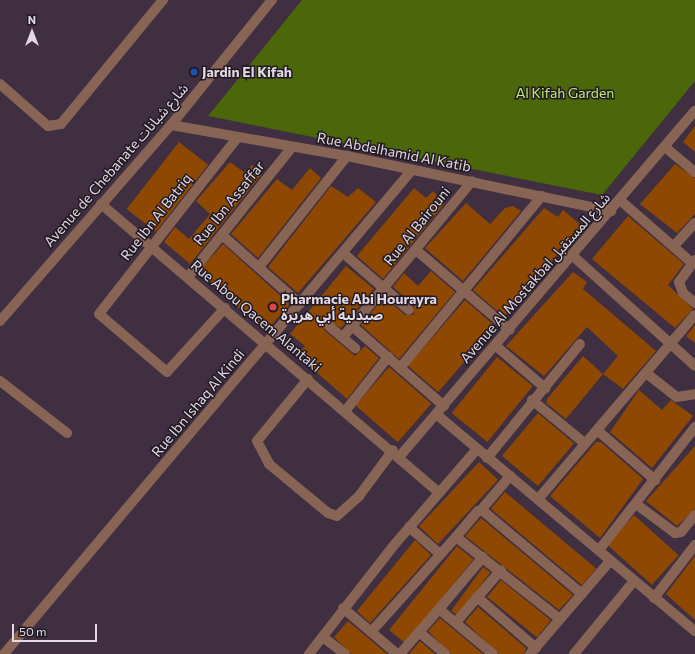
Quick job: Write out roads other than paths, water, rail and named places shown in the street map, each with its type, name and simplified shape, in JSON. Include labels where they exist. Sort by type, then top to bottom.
[{"type":"street","points":[[0,84],[48,126],[61,124],[163,0]]},
{"type":"street","name":"Avenue de Chebanate شارع شبانات","points":[[0,321],[171,125],[268,2]]},
{"type":"street","name":"Avenue Al Mostakbal شارع المستقبل","points":[[308,379],[257,441],[269,464],[328,513],[337,516],[359,496],[397,453],[444,406],[621,201],[695,111]]},
{"type":"street","name":"Rue Abdelhamid Al Katib","points":[[171,125],[236,139],[347,156],[611,211]]},
{"type":"street","name":"Rue Ibn Al Batriq","points":[[225,308],[167,372],[99,314],[236,139]]},
{"type":"street","name":"Rue Ibn Assaffar","points":[[188,277],[292,147]]},
{"type":"street","points":[[665,147],[695,172]]},
{"type":"street","points":[[258,267],[347,156]]},
{"type":"street","name":"Rue Ibn Ishaq Al Kindi","points":[[4,654],[267,344],[412,170]]},
{"type":"street","name":"Rue Al Bairouni","points":[[343,337],[472,181]]},
{"type":"street","points":[[400,368],[542,196]]},
{"type":"street","points":[[621,201],[693,261],[679,282],[683,293],[695,303]]},
{"type":"street","name":"Rue Abou Qacem Alantaki","points":[[101,204],[152,245],[397,453],[439,493]]},
{"type":"street","points":[[674,246],[695,223]]},
{"type":"street","points":[[222,235],[300,304]]},
{"type":"street","points":[[416,250],[510,330]]},
{"type":"street","name":"Rue Al Bairouni","points":[[343,253],[409,310]]},
{"type":"street","points":[[573,256],[695,366]]},
{"type":"street","points":[[538,498],[583,442],[597,430],[695,315]]},
{"type":"street","points":[[352,326],[444,406]]},
{"type":"street","points":[[330,327],[355,348]]},
{"type":"street","points":[[487,458],[532,400],[545,388],[580,344]]},
{"type":"street","points":[[496,346],[545,388]]},
{"type":"street","points":[[346,410],[388,357]]},
{"type":"street","points":[[646,373],[677,397],[695,394]]},
{"type":"street","points":[[0,381],[67,433]]},
{"type":"street","points":[[532,400],[583,442]]},
{"type":"street","points":[[436,414],[476,450],[538,498],[610,561],[695,631]]},
{"type":"street","points":[[597,430],[655,480]]},
{"type":"street","points":[[599,550],[694,430]]},
{"type":"street","points":[[309,654],[343,608],[409,527],[476,450]]},
{"type":"street","points":[[372,632],[510,476]]},
{"type":"street","points":[[636,504],[674,533],[693,522]]},
{"type":"street","points":[[481,510],[582,594]]},
{"type":"street","points":[[409,527],[440,554]]},
{"type":"street","points":[[456,537],[501,570],[560,619]]},
{"type":"street","points":[[654,598],[695,545]]},
{"type":"street","points":[[343,608],[399,654],[439,610],[483,557]]},
{"type":"street","points":[[477,597],[533,651],[610,561]]},
{"type":"street","points":[[457,621],[501,570]]},
{"type":"street","points":[[574,654],[634,581]]},
{"type":"street","points":[[439,610],[457,621],[493,654]]},
{"type":"street","points":[[419,632],[445,654]]},
{"type":"street","points":[[323,637],[345,654]]},
{"type":"place","name":"Jardin El Kifah","points":[[194,72]]},
{"type":"place","name":"Pharmacie Abi Hourayra صيدلية أبي هريرة","points":[[273,307]]},
{"type":"park label","name":"Al Kifah Garden","points":[[565,93]]}]
